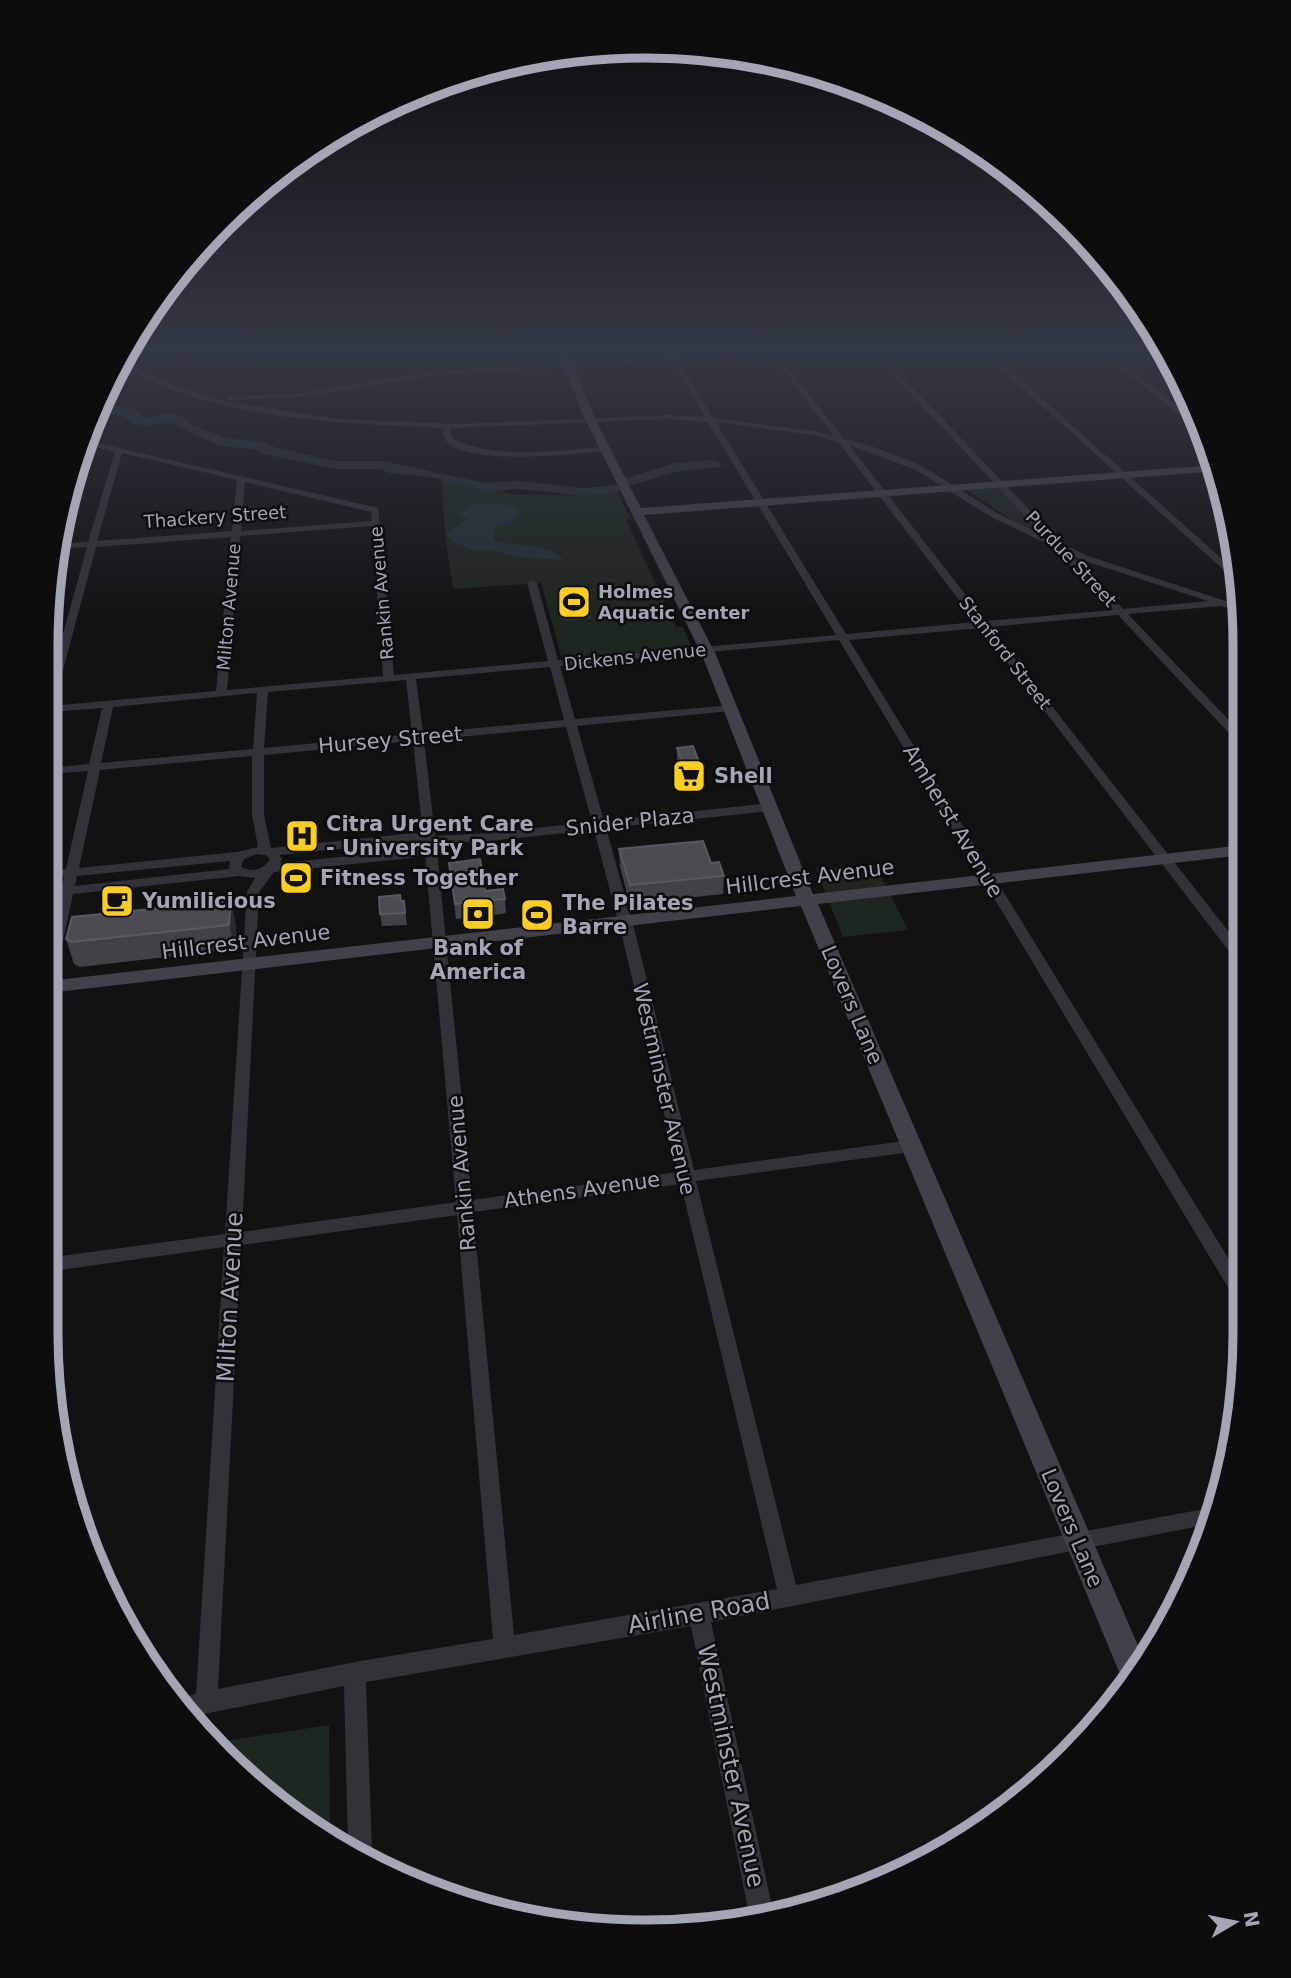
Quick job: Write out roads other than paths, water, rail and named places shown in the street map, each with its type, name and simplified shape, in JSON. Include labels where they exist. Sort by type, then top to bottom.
[{"type":"main road","name":"Lovers Lane","points":[[600,438],[707,650],[807,900],[1131,1664]]},
{"type":"main road","points":[[637,512],[1206,469]]},
{"type":"main road","name":"Hillcrest Avenue","points":[[58,984],[1233,851]]},
{"type":"street","points":[[449,438],[475,450],[532,452],[605,449]]},
{"type":"street","name":"Amherst Avenue","points":[[722,438],[1233,1281]]},
{"type":"street","points":[[833,438],[905,462],[953,488],[993,515],[1059,547],[1232,606]]},
{"type":"street","name":"Purdue Street","points":[[958,438],[1233,731]]},
{"type":"street","points":[[1081,438],[1228,569]]},
{"type":"street","name":"Stanford Street","points":[[841,440],[1233,948]]},
{"type":"street","points":[[94,444],[242,477]]},
{"type":"street","points":[[58,670],[115,460],[120,450]]},
{"type":"street","name":"Rankin Avenue","points":[[242,477],[373,508],[389,679]]},
{"type":"street","name":"Milton Avenue","points":[[221,694],[242,477]]},
{"type":"street","name":"Thackery Street","points":[[67,546],[376,523]]},
{"type":"street","name":"Westminster Avenue","points":[[532,583],[625,921],[789,1597]]},
{"type":"street","name":"Dickens Avenue","points":[[58,708],[1220,603]]},
{"type":"street","name":"Rankin Avenue","points":[[411,677],[441,942],[504,1647]]},
{"type":"street","points":[[259,833],[234,864],[253,891],[276,859],[268,852],[259,833],[257,803],[262,691]]},
{"type":"street","points":[[58,943],[108,704]]},
{"type":"street","name":"Hursey Street","points":[[58,770],[731,708]]},
{"type":"street","name":"Snider Plaza","points":[[241,873],[412,854],[428,844],[771,807]]},
{"type":"street","name":"Snider Plaza","points":[[242,855],[414,837],[428,844]]},
{"type":"street","points":[[58,874],[242,855]]},
{"type":"street","points":[[58,892],[241,873]]},
{"type":"street","name":"Milton Avenue","points":[[206,1703],[251,964],[253,891]]},
{"type":"street","name":"Athens Avenue","points":[[58,1263],[911,1146]]},
{"type":"street","name":"Airline Road","points":[[192,1706],[504,1647],[699,1614],[1203,1518]]},
{"type":"street","name":"Westminster Avenue","points":[[699,1614],[760,1909]]},
{"type":"street","points":[[355,1674],[360,1846]]},
{"type":"waterway","points":[[213,438],[222,442],[264,446],[266,450],[290,453],[334,465],[383,465],[390,469],[430,473],[485,487],[520,485],[584,492],[616,489]]},
{"type":"waterway","points":[[631,481],[676,467],[715,464]]},
{"type":"place","name":"Holmes Aquatic Center","points":[[574,602]]},
{"type":"place","name":"Shell","points":[[689,776]]},
{"type":"place","name":"Citra Urgent Care - University Park","points":[[302,836]]},
{"type":"place","name":"Fitness Together","points":[[296,878]]},
{"type":"place","name":"Yumilicious","points":[[117,901]]},
{"type":"place","name":"Bank of America","points":[[478,914]]},
{"type":"place","name":"The Pilates Barre","points":[[537,915]]}]
